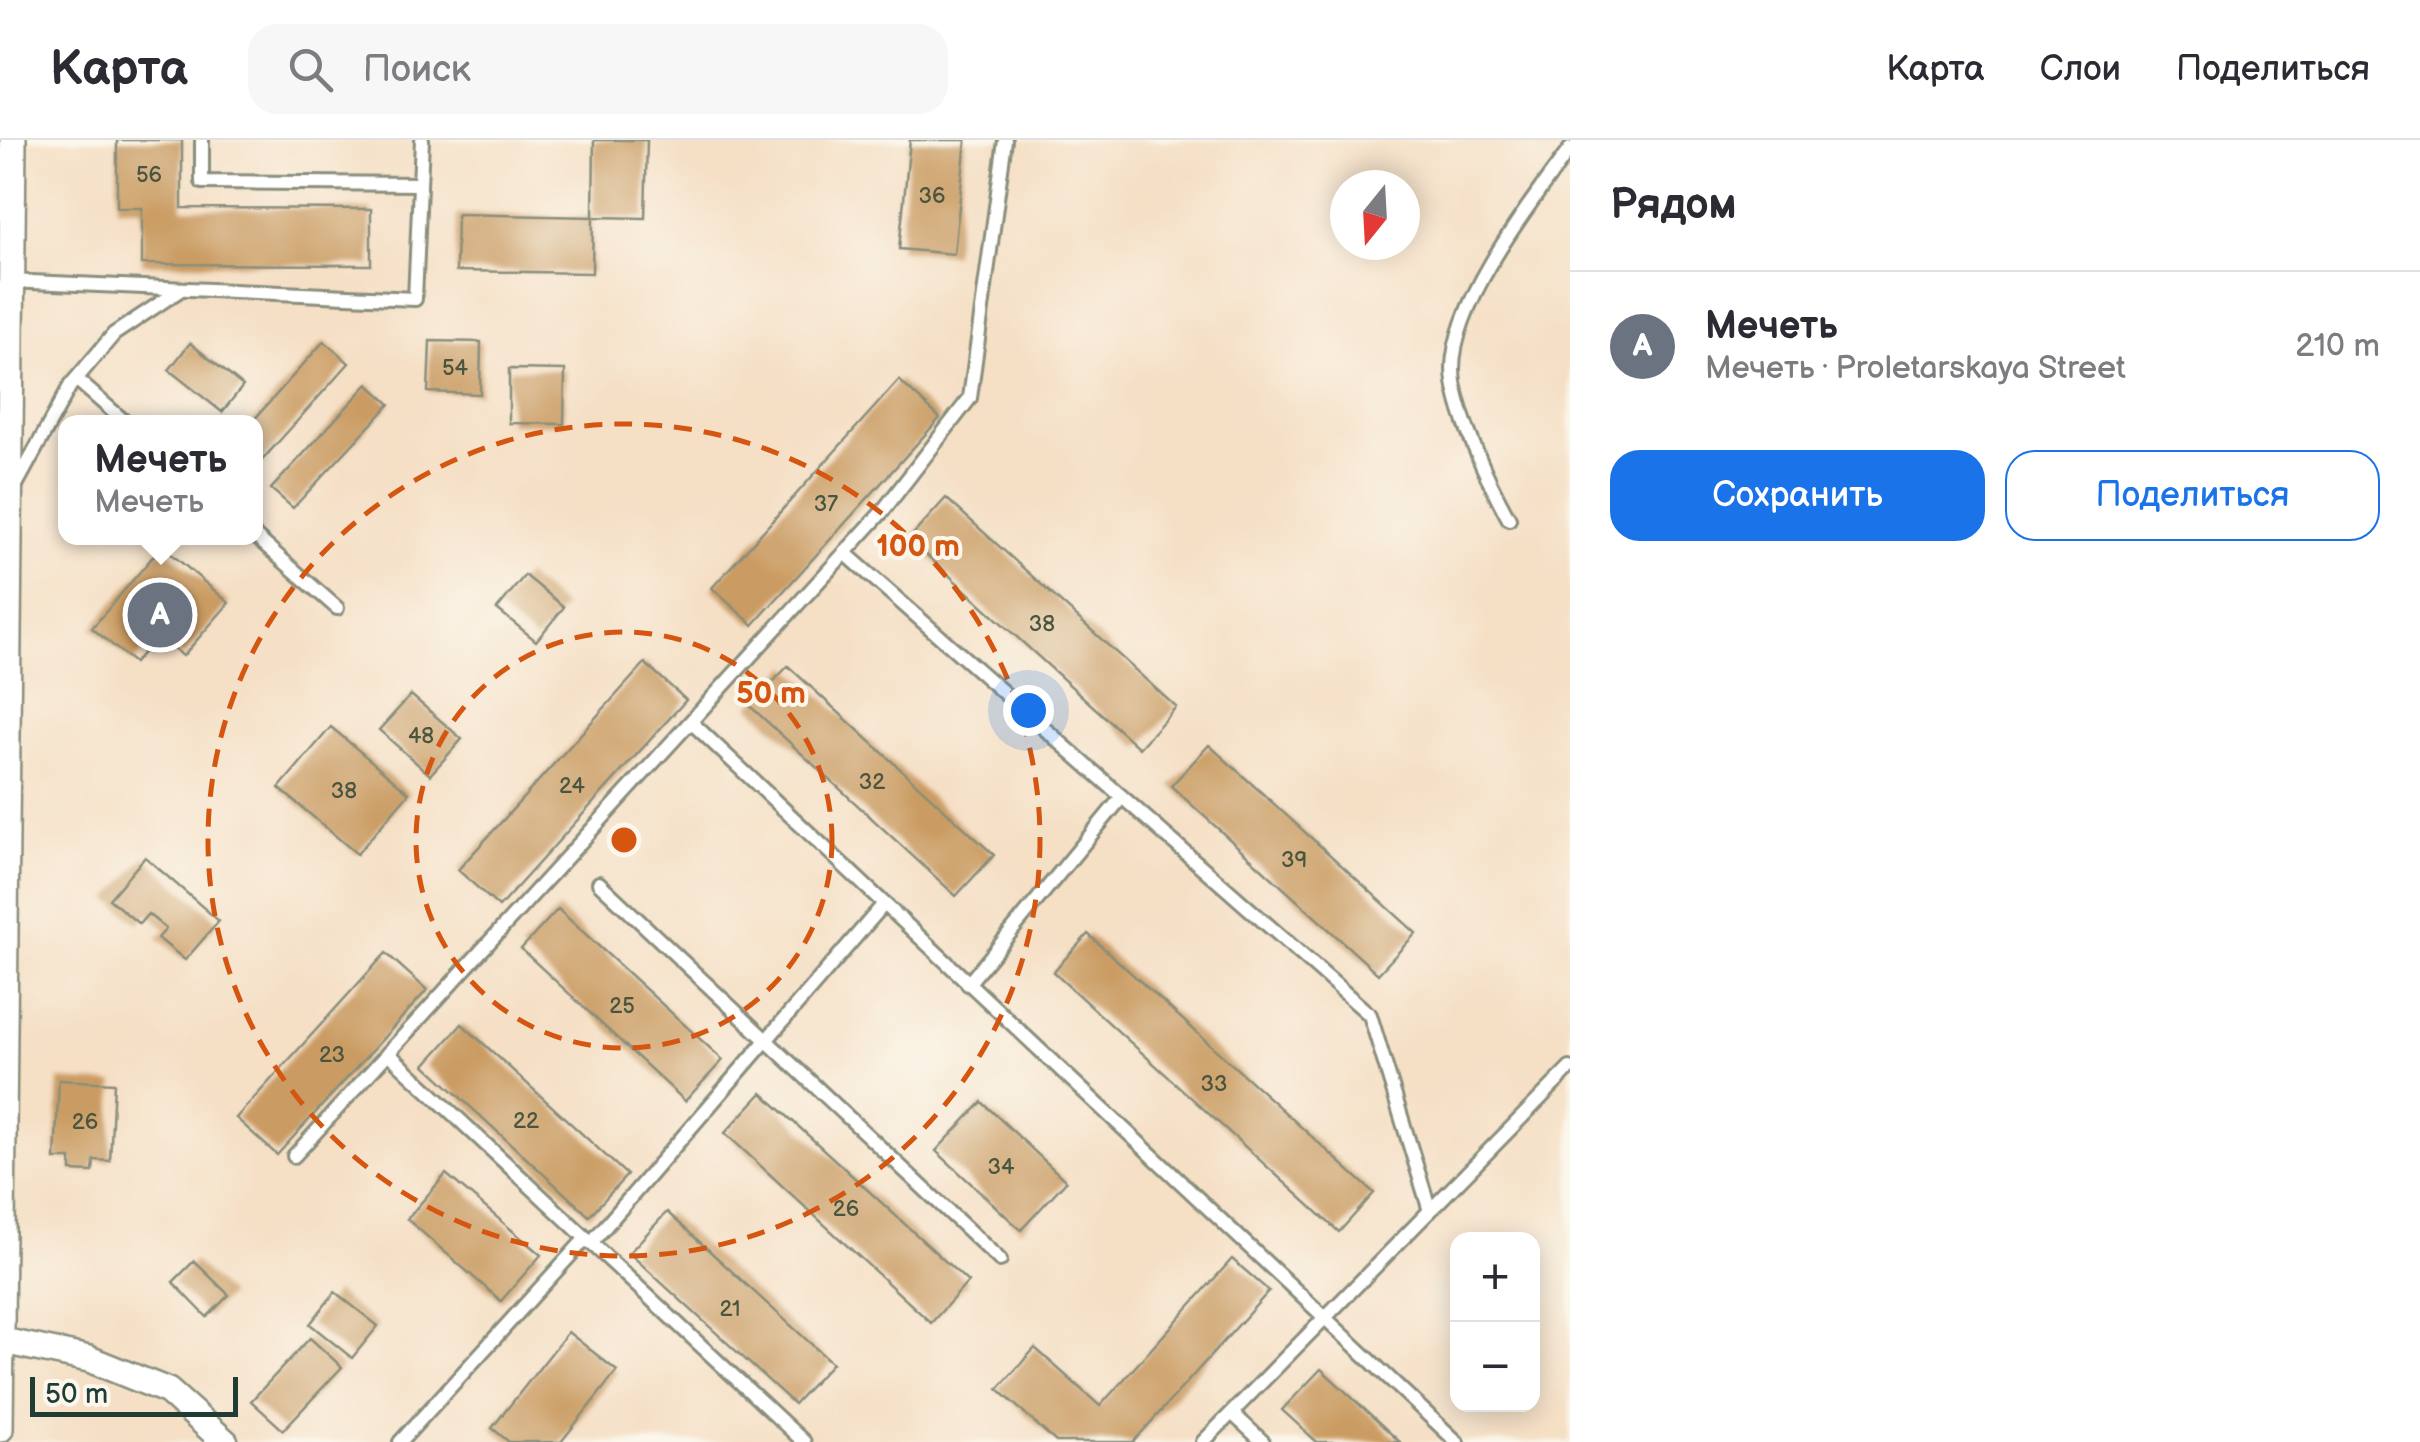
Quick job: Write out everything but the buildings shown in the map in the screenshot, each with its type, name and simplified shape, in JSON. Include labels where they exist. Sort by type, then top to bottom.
[{"type":"street","points":[[0,1429],[13,140]]},
{"type":"street","points":[[3,1342],[90,1360],[168,1391],[225,1442]]},
{"type":"lane","points":[[202,140],[202,182],[420,184]]},
{"type":"lane","points":[[10,281],[415,300],[422,140]]},
{"type":"lane","points":[[294,1156],[844,554],[970,398],[1006,140]]},
{"type":"lane","points":[[1509,519],[1481,470],[1453,370],[1472,294],[1570,149]]},
{"type":"lane","points":[[8,501],[76,380],[114,334],[180,290]]},
{"type":"lane","points":[[76,380],[117,415]]},
{"type":"lane","points":[[263,543],[337,608]]},
{"type":"lane","points":[[844,554],[1370,1015],[1430,1211]]},
{"type":"lane","points":[[691,722],[1457,1442]]},
{"type":"lane","points":[[968,984],[1122,797]]},
{"type":"lane","points":[[600,883],[1000,1260]]},
{"type":"lane","points":[[400,1442],[589,1241],[768,1042],[884,904]]},
{"type":"lane","points":[[388,1053],[804,1442]]},
{"type":"lane","points":[[1203,1442],[1570,1068]]},
{"type":"lane","points":[[1232,1413],[1263,1442]]},
{"type":"place","name":"Мечеть","points":[[160,615]]}]
